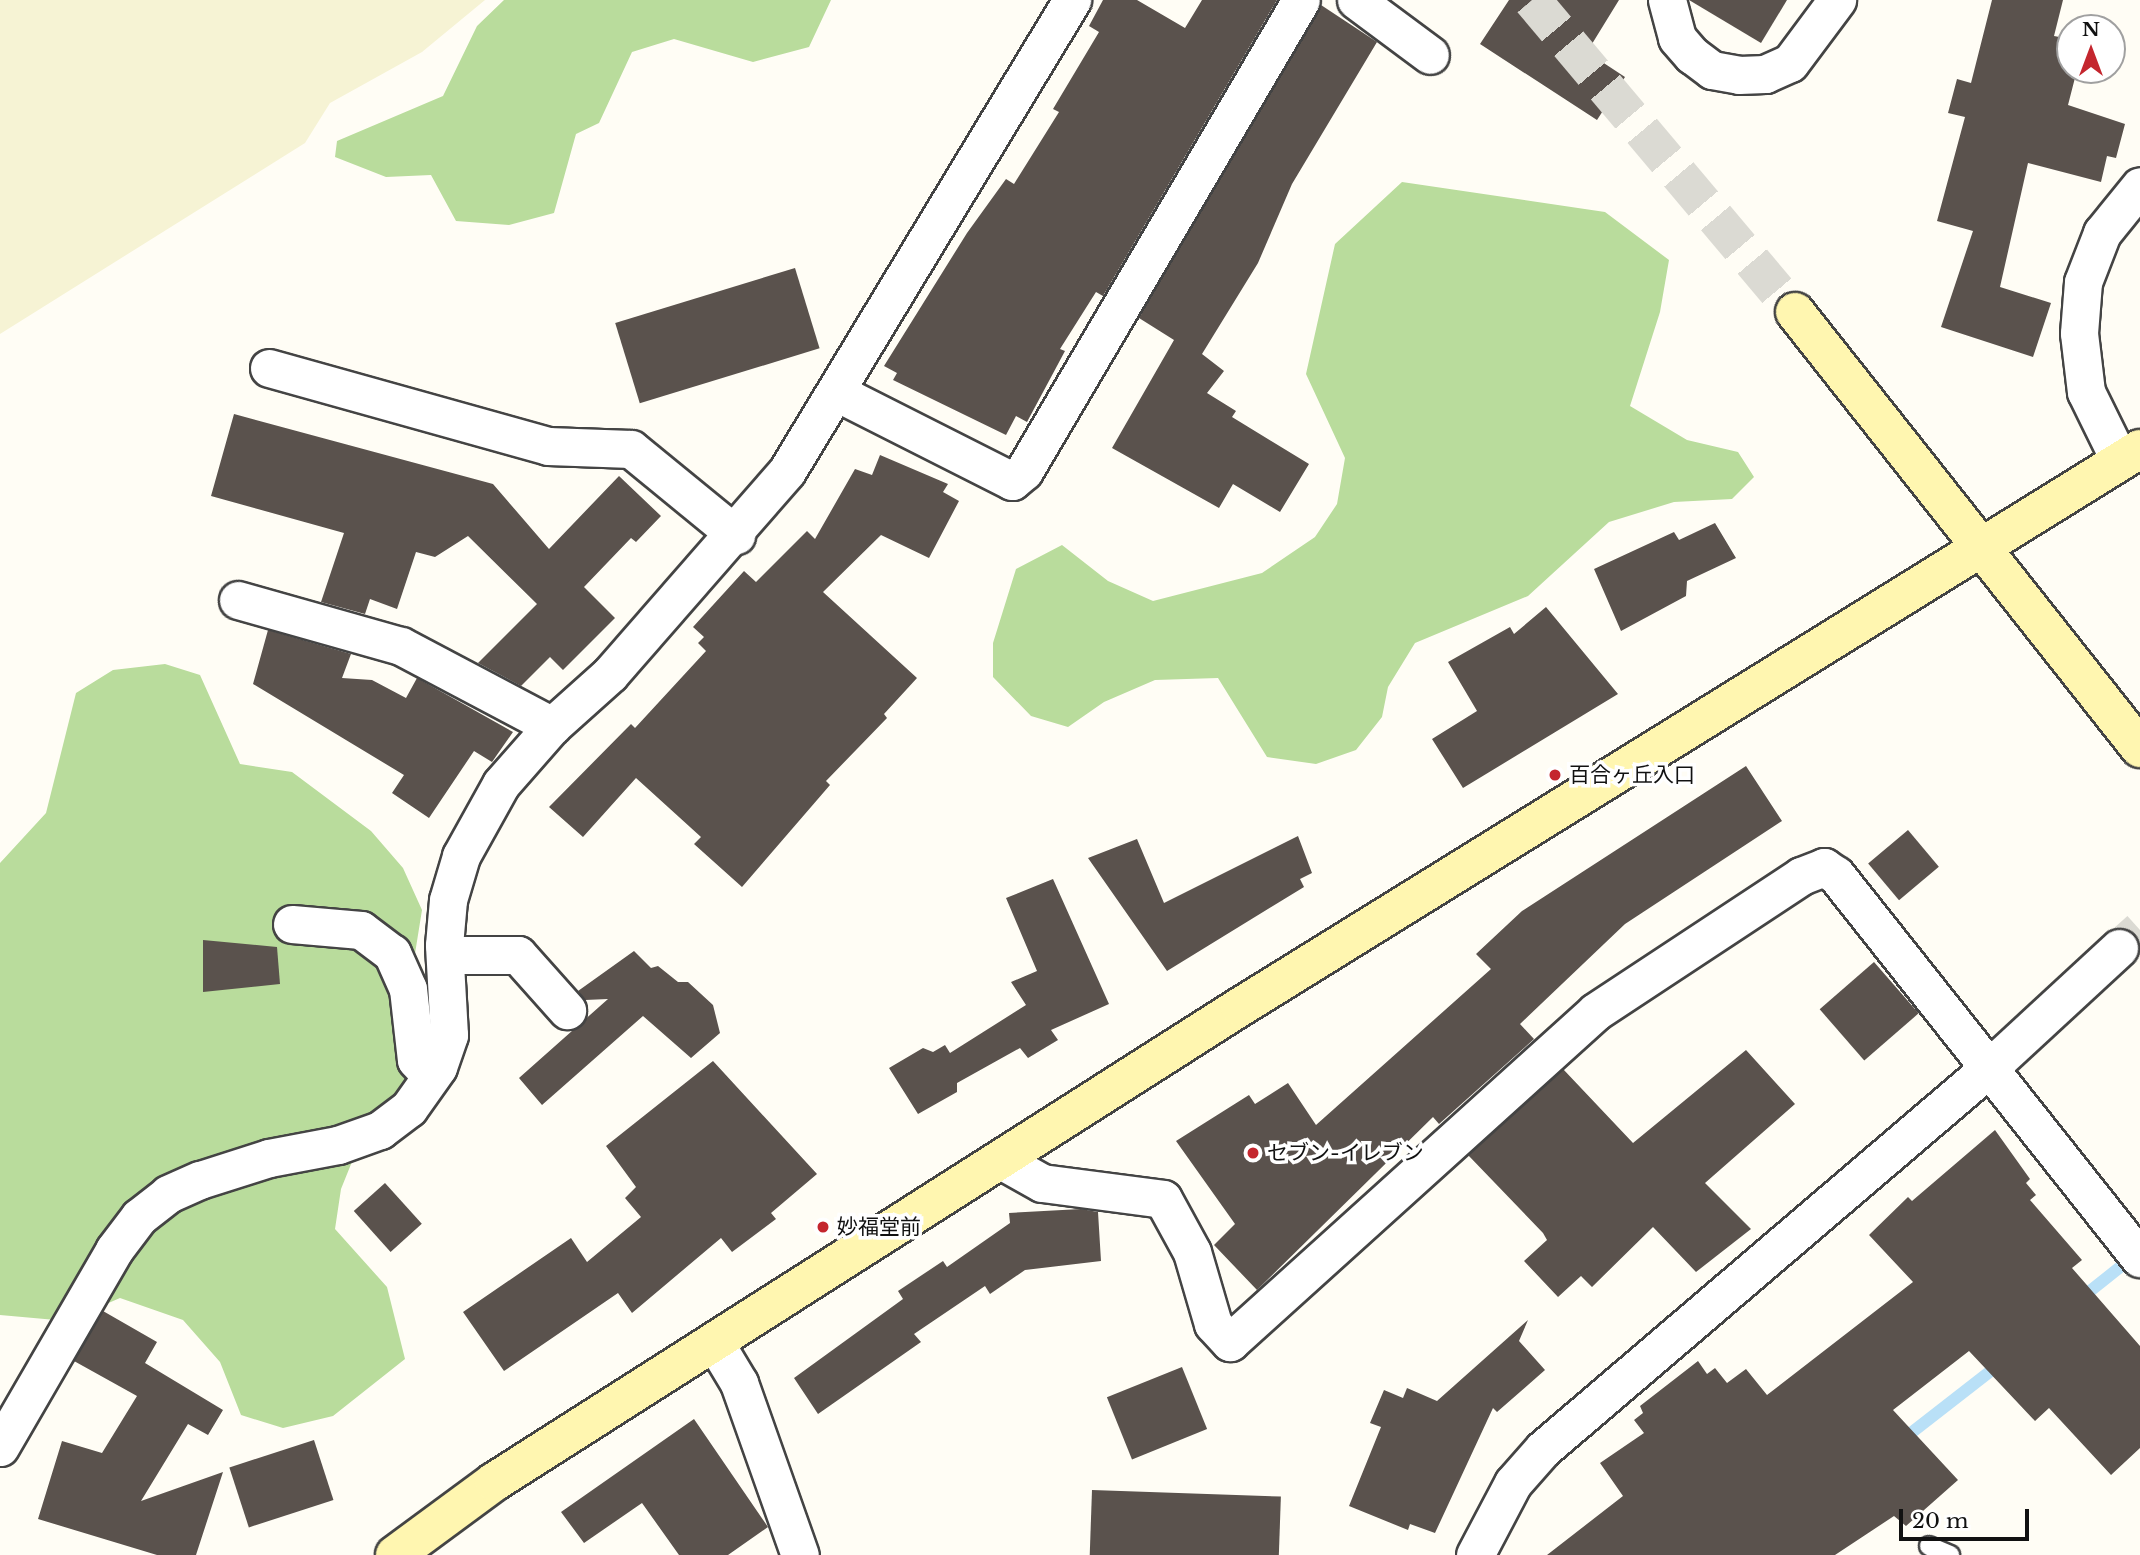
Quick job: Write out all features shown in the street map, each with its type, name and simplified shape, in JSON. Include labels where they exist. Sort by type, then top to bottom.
[{"type":"street","points":[[0,1447],[114,1250],[139,1217],[168,1194],[200,1180],[380,1130],[409,1108],[431,1076],[449,1035],[443,928],[461,856],[501,784],[552,726],[610,674],[736,535],[787,471],[838,393],[1072,0]]},
{"type":"street","points":[[838,393],[1012,481],[1024,471],[1301,0]]},
{"type":"street","points":[[1356,0],[1430,55]]},
{"type":"street","points":[[1667,0],[1677,38],[1692,55],[1712,70],[1739,75],[1765,74],[1790,63],[1837,0]]},
{"type":"street","points":[[395,1555],[494,1482],[1001,1160],[2130,455],[2086,391],[2079,333],[2083,282],[2102,233],[2140,186]]},
{"type":"street","points":[[1795,312],[1983,546],[2140,748]]},
{"type":"street","points":[[269,368],[548,446],[631,449],[736,535]]},
{"type":"street","points":[[238,600],[401,646],[552,726]]},
{"type":"street","points":[[1001,1160],[1042,1183],[1163,1199],[1192,1252],[1213,1324],[1230,1342],[1595,1012],[1801,876],[1824,867],[1836,875],[2129,1245]]},
{"type":"street","points":[[292,924],[361,930],[392,953],[408,989],[416,1060],[431,1076]]},
{"type":"street","points":[[1475,1555],[1513,1483],[1543,1449],[1989,1069],[2119,948]]},
{"type":"street","points":[[445,955],[519,955],[567,1010]]},
{"type":"street","points":[[715,1343],[739,1383],[800,1555]]},
{"type":"lane","points":[[1929,1546],[1950,1555]]},
{"type":"shaded area","points":[[0,0],[485,0],[422,52],[330,103],[305,143],[0,334]]},
{"type":"green space","points":[[504,0],[831,0],[809,47],[753,62],[674,39],[632,52],[599,123],[576,134],[554,213],[509,225],[456,221],[431,175],[386,177],[335,157],[337,141],[443,96],[477,26]]},
{"type":"green space","points":[[1402,182],[1605,212],[1669,260],[1660,312],[1630,406],[1687,440],[1738,452],[1754,477],[1732,499],[1674,502],[1609,522],[1528,596],[1415,643],[1388,687],[1382,717],[1356,750],[1316,764],[1267,757],[1218,678],[1155,680],[1104,702],[1068,727],[1031,716],[993,677],[993,643],[1016,569],[1062,545],[1108,581],[1153,601],[1262,573],[1315,537],[1337,504],[1345,458],[1306,374],[1335,244]]},
{"type":"green space","points":[[165,664],[200,675],[240,764],[292,772],[371,831],[403,868],[422,910],[413,966],[433,1010],[418,1070],[368,1122],[341,1189],[335,1229],[387,1287],[405,1359],[333,1416],[283,1428],[241,1415],[220,1362],[183,1320],[120,1298],[67,1321],[0,1315],[0,863],[46,813],[76,693],[113,670]]},
{"type":"building","points":[[1103,0],[1137,0],[1185,28],[1202,0],[1277,0],[1103,296],[1096,292],[1060,349],[1065,351],[1027,422],[1016,416],[1006,435],[893,380],[897,373],[884,366],[967,233],[1006,179],[1014,184],[1059,112],[1053,109],[1099,32],[1089,26]]},
{"type":"building","points":[[1509,0],[1619,0],[1587,52],[1625,77],[1597,120],[1480,44]]},
{"type":"building","points":[[1689,0],[1787,0],[1761,43]]},
{"type":"building","points":[[1992,0],[2063,0],[2060,14],[2056,14],[2054,36],[2056,84],[2073,84],[2068,105],[2125,124],[2116,158],[2107,156],[2101,182],[2028,163],[2000,287],[2051,303],[2033,357],[1941,327],[1973,231],[1937,221],[1965,117],[1948,113],[1957,79],[1971,83]]},
{"type":"building","points":[[1321,5],[1377,42],[1292,184],[1258,263],[1202,354],[1224,371],[1207,393],[1236,411],[1232,417],[1309,464],[1280,512],[1233,484],[1219,508],[1112,448],[1174,340],[1139,318]]},
{"type":"building","points":[[795,268],[820,348],[640,403],[615,323]]},
{"type":"building","points":[[234,414],[493,484],[549,549],[619,476],[661,516],[636,542],[631,538],[584,587],[615,618],[563,670],[550,657],[521,686],[478,663],[537,604],[468,536],[435,557],[416,552],[397,609],[370,599],[365,614],[321,602],[344,533],[211,496]]},
{"type":"building","points":[[880,455],[948,484],[943,492],[959,501],[929,558],[881,535],[823,592],[917,678],[884,714],[887,718],[826,781],[830,785],[742,887],[694,844],[701,837],[636,778],[583,837],[549,807],[631,724],[635,728],[706,651],[698,643],[704,637],[693,627],[744,571],[756,582],[807,531],[815,539],[855,469],[872,475]]},
{"type":"building","points":[[1715,523],[1736,558],[1687,581],[1686,596],[1621,631],[1594,569],[1674,532],[1679,540]]},
{"type":"building","points":[[1546,607],[1618,694],[1463,788],[1432,739],[1477,711],[1448,662],[1510,627],[1514,634]]},
{"type":"building","points":[[268,630],[351,654],[342,678],[372,680],[406,698],[417,678],[513,732],[492,762],[474,751],[429,818],[392,793],[404,775],[253,684]]},
{"type":"building","points":[[1746,766],[1782,821],[1625,924],[1520,1024],[1534,1039],[1439,1124],[1433,1117],[1257,1290],[1214,1245],[1235,1224],[1176,1141],[1249,1095],[1255,1104],[1288,1083],[1316,1125],[1491,969],[1476,954],[1522,911]]},
{"type":"building","points":[[1908,830],[1939,867],[1899,900],[1868,863]]},
{"type":"building","points":[[1298,836],[1312,873],[1300,879],[1304,887],[1167,971],[1088,858],[1137,839],[1164,903]]},
{"type":"building","points":[[1053,879],[1109,1004],[1051,1030],[1058,1040],[1028,1058],[1020,1048],[957,1083],[957,1092],[918,1114],[889,1068],[923,1048],[933,1052],[945,1045],[950,1053],[1026,1005],[1011,982],[1037,971],[1006,898]]},
{"type":"building","points":[[203,940],[277,947],[280,984],[203,992]]},
{"type":"building","points":[[634,951],[651,968],[658,966],[678,982],[688,982],[713,1005],[720,1033],[691,1058],[643,1016],[542,1105],[519,1078],[608,999],[585,1000],[578,991]]},
{"type":"building","points":[[1874,962],[1919,1013],[1864,1061],[1820,1009]]},
{"type":"building","points":[[1746,1050],[1795,1104],[1705,1183],[1751,1229],[1696,1272],[1653,1227],[1592,1287],[1581,1276],[1558,1297],[1524,1261],[1547,1240],[1543,1233],[1468,1155],[1563,1069],[1633,1143]]},
{"type":"building","points":[[713,1061],[817,1174],[771,1213],[776,1219],[732,1252],[721,1238],[632,1313],[618,1293],[504,1371],[463,1312],[571,1238],[587,1262],[641,1217],[625,1198],[636,1187],[606,1146]]},
{"type":"building","points":[[1995,1130],[2030,1179],[2026,1183],[2036,1195],[2030,1200],[2082,1260],[2072,1268],[2140,1346],[2140,1448],[2111,1475],[2049,1408],[2035,1421],[1969,1351],[1893,1410],[1958,1480],[1906,1526],[1894,1516],[1835,1555],[1547,1555],[1623,1496],[1600,1463],[1644,1433],[1634,1420],[1643,1413],[1640,1406],[1698,1361],[1707,1374],[1715,1368],[1727,1383],[1746,1369],[1767,1395],[1913,1282],[1869,1235],[1908,1197],[1912,1201]]},
{"type":"building","points":[[385,1183],[422,1224],[391,1252],[354,1211]]},
{"type":"building","points":[[1081,1209],[1098,1212],[1101,1261],[1025,1270],[990,1294],[985,1286],[914,1334],[921,1342],[818,1414],[794,1378],[903,1299],[898,1291],[943,1261],[947,1267],[1010,1223],[1009,1213]]},
{"type":"building","points":[[103,1311],[157,1342],[145,1363],[223,1410],[208,1435],[188,1424],[141,1501],[223,1472],[196,1555],[157,1555],[38,1519],[62,1441],[102,1453],[137,1396],[74,1361]]},
{"type":"building","points":[[1528,1320],[1519,1341],[1545,1370],[1497,1412],[1493,1408],[1435,1533],[1410,1524],[1408,1530],[1349,1506],[1381,1427],[1370,1423],[1384,1390],[1403,1398],[1407,1388],[1437,1401]]},
{"type":"building","points":[[1182,1367],[1207,1429],[1132,1459],[1107,1397]]},
{"type":"building","points":[[694,1419],[768,1527],[728,1555],[679,1555],[642,1503],[584,1543],[561,1512]]},
{"type":"building","points":[[314,1440],[333,1500],[249,1527],[229,1468]]},
{"type":"building","points":[[1092,1490],[1281,1497],[1279,1555],[1090,1555]]},
{"type":"waterway","points":[[2080,1299],[2134,1256]]},
{"type":"waterway","points":[[1902,1440],[2001,1363]]},
{"type":"tunnel","points":[[1532,0],[1795,312]]},
{"type":"tunnel","points":[[2119,948],[2140,929]]},
{"type":"place","name":"百合ヶ丘入口","points":[[1555,775]]},
{"type":"place","name":"セブン-イレブン","points":[[1253,1153]]},
{"type":"place","name":"妙福堂前","points":[[823,1227]]}]
